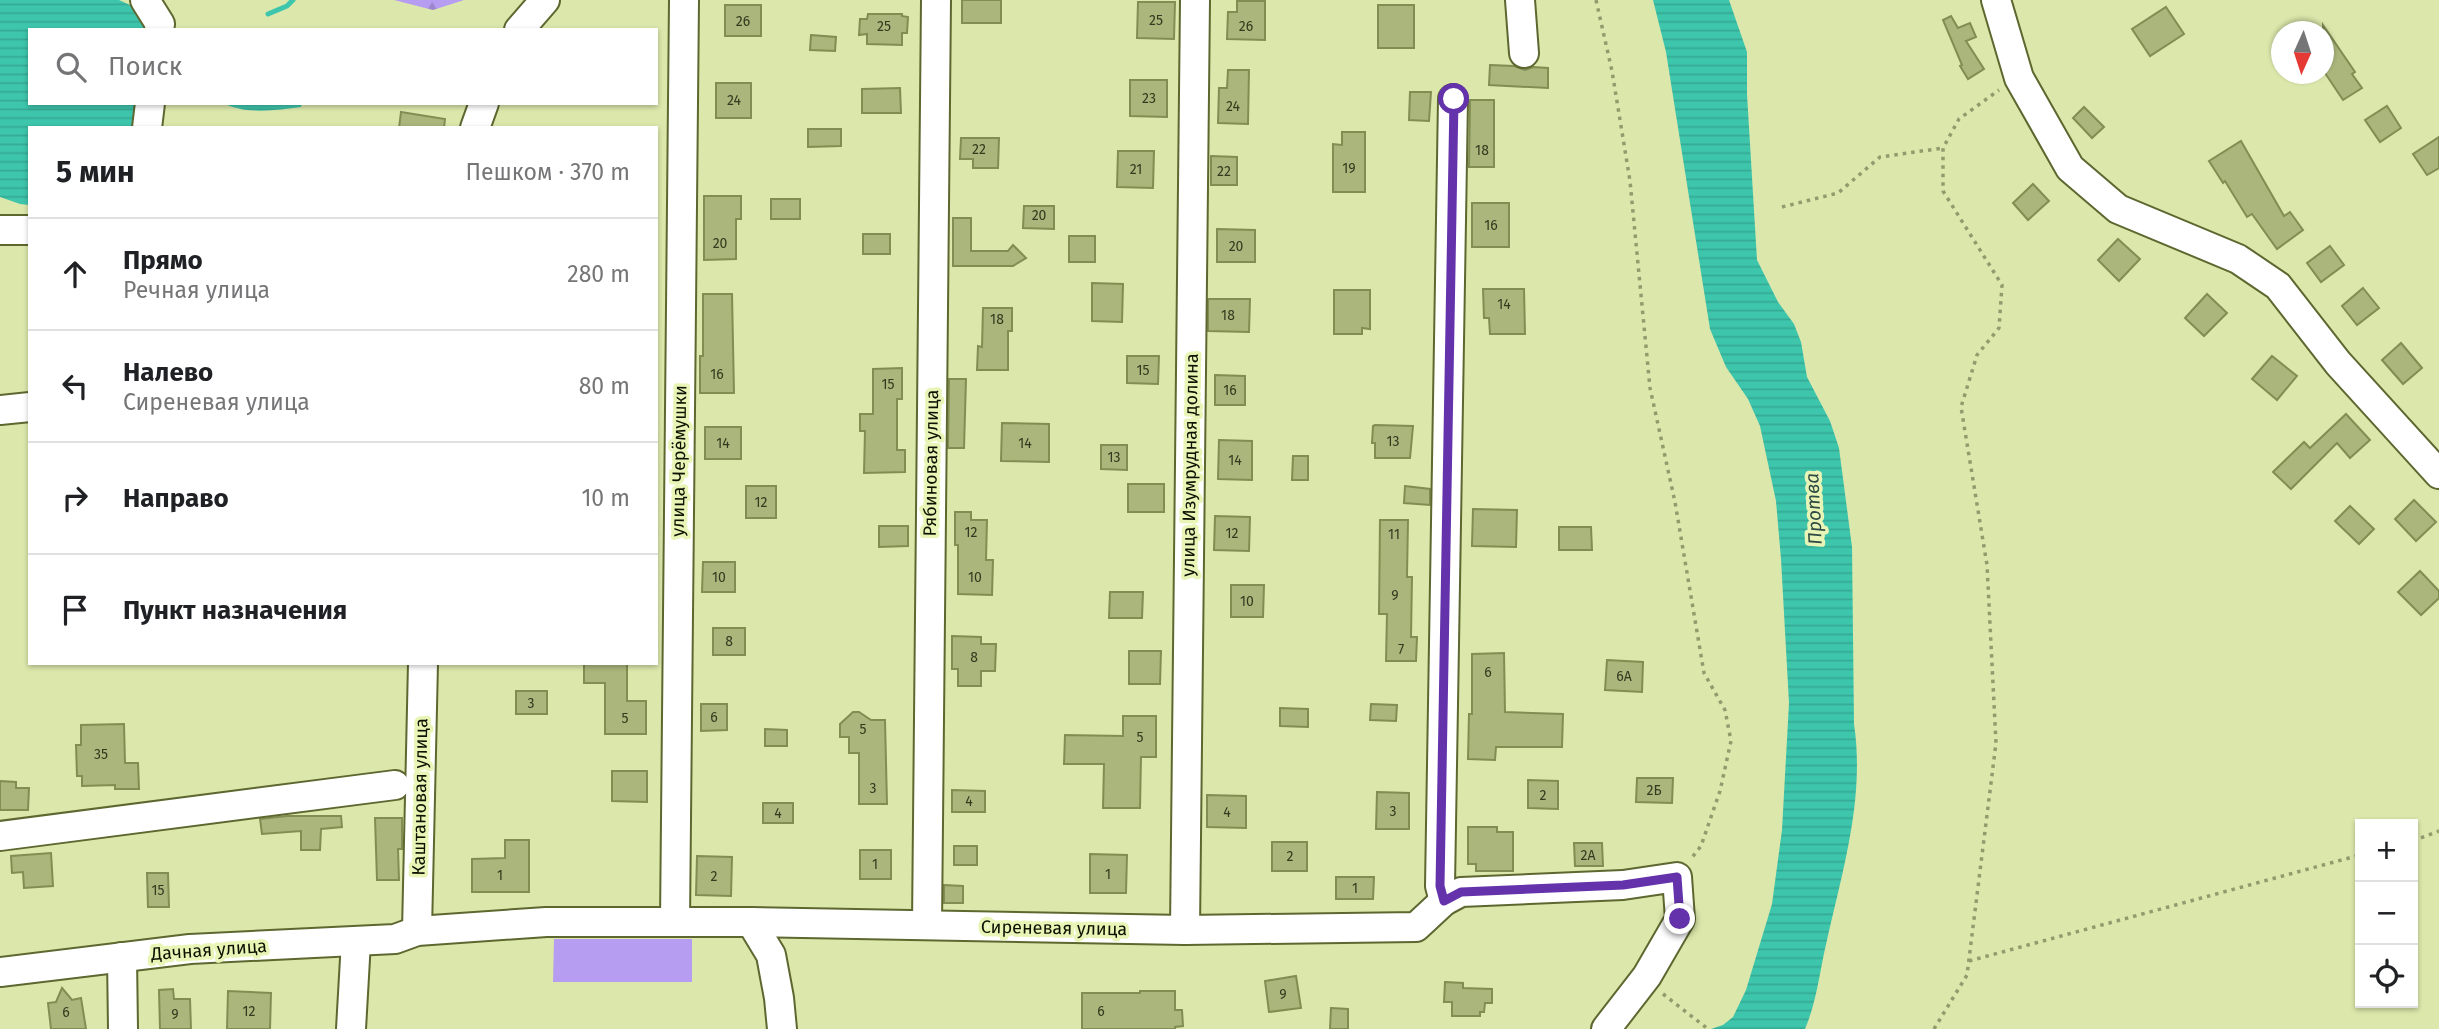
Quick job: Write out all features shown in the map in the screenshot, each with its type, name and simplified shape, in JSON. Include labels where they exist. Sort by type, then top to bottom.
[{"type":"street","points":[[145,0],[160,24],[159,28]]},
{"type":"street","points":[[521,28],[545,0]]},
{"type":"street","name":"улица Черёмушки","points":[[675,922],[684,0]]},
{"type":"street","name":"Рябиновая улица","points":[[927,925],[936,0]]},
{"type":"street","name":"улица Изумрудная долина","points":[[1185,930],[1195,0]]},
{"type":"street","points":[[1520,0],[1524,53]]},
{"type":"street","points":[[1996,0],[2018,78],[2070,168],[2118,209],[2238,259],[2278,286],[2338,363],[2439,474]]},
{"type":"street","points":[[1444,901],[1440,886],[1454,99]]},
{"type":"street","points":[[147,126],[150,105]]},
{"type":"street","points":[[476,126],[483,105]]},
{"type":"street","points":[[0,230],[28,230]]},
{"type":"street","points":[[0,410],[28,407]]},
{"type":"street","name":"Каштановая улица","points":[[417,931],[423,665]]},
{"type":"street","points":[[0,836],[395,785]]},
{"type":"street","points":[[1606,1029],[1647,976],[1680,919],[1677,877]]},
{"type":"street","name":"Сиреневая улица","points":[[417,931],[546,922],[751,922],[1185,930],[1416,927],[1444,901],[1461,892],[1623,885],[1677,877]]},
{"type":"street","points":[[751,922],[771,955],[782,1029]]},
{"type":"street","name":"Дачная улица","points":[[0,972],[190,949],[395,939],[417,931]]},
{"type":"street","points":[[351,1029],[356,941]]},
{"type":"street","points":[[122,957],[123,1029]]},
{"type":"path","points":[[1596,0],[1612,71],[1630,181],[1650,388],[1675,502],[1704,673],[1726,710],[1731,741],[1720,791],[1701,846],[1677,877]]},
{"type":"path","points":[[1934,1029],[1967,975],[1996,743],[1987,565],[1961,407],[1977,355],[1999,328],[2002,285],[1943,191],[1943,148],[1959,119],[2018,78]]},
{"type":"path","points":[[1782,206],[1838,193],[1880,157],[1943,148]]},
{"type":"path","points":[[2418,839],[2439,831]]},
{"type":"path","points":[[1969,961],[2355,856]]},
{"type":"path","points":[[1668,999],[1708,1029]]},
{"type":"green space","points":[[394,0],[464,0],[433,10]]},
{"type":"green space","points":[[554,939],[692,939],[692,982],[553,982]]},
{"type":"water","points":[[0,0],[119,0],[141,10],[148,28],[28,28],[28,105],[141,105],[135,126],[28,126],[28,205],[0,197]]},
{"type":"water","name":"Протва","points":[[1653,0],[1729,0],[1747,52],[1757,260],[1778,302],[1794,324],[1801,342],[1807,377],[1830,421],[1839,448],[1852,547],[1857,779],[1851,833],[1815,996],[1805,1029],[1711,1029],[1723,1025],[1733,1017],[1746,990],[1772,904],[1782,830],[1789,703],[1781,559],[1776,501],[1760,426],[1748,399],[1726,367],[1710,329],[1666,52]]},
{"type":"water","points":[[228,105],[302,105],[261,111]]},
{"type":"building","points":[[962,0],[1001,0],[1001,23],[962,23]]},
{"type":"building","points":[[1237,1],[1265,1],[1265,40],[1227,39],[1228,12],[1237,12]]},
{"type":"building","points":[[1138,2],[1175,2],[1174,39],[1137,38]]},
{"type":"building","points":[[725,5],[761,5],[761,36],[725,36]]},
{"type":"building","points":[[1378,5],[1414,5],[1414,48],[1378,48]]},
{"type":"building","points":[[2166,7],[2184,34],[2150,56],[2132,29]]},
{"type":"building","points":[[868,14],[902,14],[908,17],[907,33],[902,33],[902,45],[867,44],[867,34],[859,35],[860,19],[867,19]]},
{"type":"building","points":[[1951,16],[1958,28],[1970,23],[1976,37],[1966,41],[1984,69],[1968,79],[1960,66],[1962,65],[1943,20]]},
{"type":"building","points":[[811,35],[836,37],[835,51],[810,50]]},
{"type":"building","points":[[2334,41],[2355,72],[2352,74],[2362,88],[2343,100],[2332,84]]},
{"type":"building","points":[[1490,65],[1514,66],[1525,70],[1533,67],[1548,68],[1548,88],[1489,85]]},
{"type":"building","points":[[1228,70],[1249,70],[1248,124],[1218,123],[1219,88],[1227,88]]},
{"type":"building","points":[[1130,80],[1167,80],[1167,117],[1130,116]]},
{"type":"building","points":[[716,83],[751,83],[751,118],[716,118]]},
{"type":"building","points":[[900,88],[901,113],[862,113],[862,89]]},
{"type":"building","points":[[1410,92],[1431,92],[1429,121],[1409,120]]},
{"type":"building","points":[[1470,100],[1494,100],[1494,167],[1469,167]]},
{"type":"building","points":[[2387,106],[2401,128],[2380,142],[2365,120]]},
{"type":"building","points":[[2084,107],[2104,127],[2092,138],[2073,118]]},
{"type":"building","points":[[401,112],[445,119],[444,126],[399,126]]},
{"type":"building","points":[[808,129],[841,129],[841,146],[808,147]]},
{"type":"building","points":[[1342,132],[1365,132],[1365,192],[1333,192],[1333,144],[1342,145]]},
{"type":"building","points":[[2439,137],[2439,168],[2427,175],[2413,154]]},
{"type":"building","points":[[961,138],[999,138],[998,168],[973,168],[973,159],[960,159]]},
{"type":"building","points":[[2241,141],[2284,216],[2290,212],[2303,230],[2277,249],[2252,214],[2247,217],[2209,161]]},
{"type":"building","points":[[1118,151],[1154,151],[1153,188],[1117,187]]},
{"type":"building","points":[[1211,156],[1237,157],[1237,185],[1211,185]]},
{"type":"building","points":[[2033,184],[2049,201],[2028,220],[2013,203]]},
{"type":"building","points":[[704,196],[741,196],[741,219],[736,219],[736,259],[704,260]]},
{"type":"building","points":[[771,199],[800,199],[800,219],[771,219]]},
{"type":"building","points":[[1472,203],[1509,203],[1509,247],[1472,247]]},
{"type":"building","points":[[1024,206],[1054,206],[1054,229],[1023,228]]},
{"type":"building","points":[[953,218],[971,218],[971,251],[1008,251],[1013,245],[1026,258],[1013,266],[953,266]]},
{"type":"building","points":[[1217,229],[1255,230],[1255,262],[1217,262]]},
{"type":"building","points":[[863,234],[890,234],[890,254],[863,254]]},
{"type":"building","points":[[1069,236],[1095,236],[1095,262],[1069,262]]},
{"type":"building","points":[[2118,239],[2140,259],[2119,281],[2098,260]]},
{"type":"building","points":[[2330,246],[2344,265],[2321,282],[2307,263]]},
{"type":"building","points":[[1092,283],[1123,284],[1122,322],[1092,321]]},
{"type":"building","points":[[2363,288],[2379,308],[2357,325],[2342,306]]},
{"type":"building","points":[[1483,289],[1524,289],[1525,334],[1490,334],[1489,318],[1484,318]]},
{"type":"building","points":[[1334,290],[1370,290],[1370,329],[1362,328],[1362,334],[1334,334]]},
{"type":"building","points":[[703,294],[732,294],[734,393],[700,393]]},
{"type":"building","points":[[2207,294],[2227,313],[2204,336],[2185,318]]},
{"type":"building","points":[[1208,299],[1250,299],[1249,332],[1208,331]]},
{"type":"building","points":[[983,308],[1012,308],[1012,331],[1008,331],[1008,370],[977,370],[978,346],[982,347]]},
{"type":"building","points":[[2401,343],[2422,368],[2403,384],[2382,360]]},
{"type":"building","points":[[1127,356],[1159,356],[1158,384],[1127,383]]},
{"type":"building","points":[[2272,356],[2297,376],[2277,400],[2252,379]]},
{"type":"building","points":[[902,368],[902,399],[897,399],[897,450],[905,450],[905,472],[864,473],[865,431],[860,431],[860,414],[873,414],[873,369]]},
{"type":"building","points":[[1215,375],[1245,376],[1245,405],[1215,405]]},
{"type":"building","points":[[949,379],[966,379],[964,448],[948,448]]},
{"type":"building","points":[[2346,414],[2370,440],[2350,458],[2337,443],[2291,489],[2273,472],[2304,442],[2310,448]]},
{"type":"building","points":[[1002,423],[1049,424],[1049,462],[1001,461]]},
{"type":"building","points":[[1375,425],[1413,426],[1410,458],[1375,458],[1375,443],[1372,443]]},
{"type":"building","points":[[705,427],[741,427],[741,459],[705,459]]},
{"type":"building","points":[[1219,440],[1252,441],[1252,480],[1218,479]]},
{"type":"building","points":[[1101,445],[1127,445],[1127,470],[1101,469]]},
{"type":"building","points":[[1293,456],[1308,456],[1308,480],[1292,480]]},
{"type":"building","points":[[1128,484],[1164,484],[1164,512],[1128,512]]},
{"type":"building","points":[[746,486],[776,486],[776,518],[746,518]]},
{"type":"building","points":[[1405,486],[1430,489],[1430,505],[1404,503]]},
{"type":"building","points":[[2414,500],[2436,522],[2416,541],[2395,519]]},
{"type":"building","points":[[2350,506],[2374,529],[2359,544],[2335,521]]},
{"type":"building","points":[[1473,509],[1517,510],[1516,547],[1472,546]]},
{"type":"building","points":[[955,512],[971,512],[971,520],[987,520],[986,560],[993,560],[992,595],[958,594]]},
{"type":"building","points":[[1215,516],[1250,517],[1249,551],[1214,550]]},
{"type":"building","points":[[1380,520],[1408,520],[1407,577],[1412,577],[1411,637],[1417,637],[1416,661],[1386,661],[1387,614],[1379,614]]},
{"type":"building","points":[[879,526],[908,526],[908,546],[879,547]]},
{"type":"building","points":[[1559,527],[1591,527],[1592,550],[1559,550]]},
{"type":"building","points":[[703,562],[735,562],[735,592],[702,592]]},
{"type":"building","points":[[2420,571],[2439,591],[2439,598],[2421,615],[2398,592]]},
{"type":"building","points":[[1231,585],[1264,585],[1263,617],[1231,617]]},
{"type":"building","points":[[1110,592],[1143,592],[1142,618],[1109,618]]},
{"type":"building","points":[[713,628],[745,628],[745,655],[713,655]]},
{"type":"building","points":[[952,636],[981,637],[981,644],[996,644],[995,671],[981,671],[981,686],[958,686],[958,669],[952,669]]},
{"type":"building","points":[[1129,651],[1161,651],[1160,684],[1129,684]]},
{"type":"building","points":[[1504,653],[1505,712],[1563,714],[1562,747],[1496,747],[1495,760],[1468,759],[1469,714],[1472,714],[1472,654]]},
{"type":"building","points":[[1607,660],[1643,662],[1642,692],[1605,690]]},
{"type":"building","points":[[584,665],[627,665],[627,701],[646,701],[646,734],[605,734],[605,683],[584,683]]},
{"type":"building","points":[[516,691],[547,691],[547,714],[516,714]]},
{"type":"building","points":[[701,704],[727,704],[727,730],[701,731]]},
{"type":"building","points":[[1371,704],[1397,705],[1396,721],[1370,720]]},
{"type":"building","points":[[1280,708],[1308,709],[1308,727],[1280,726]]},
{"type":"building","points":[[853,712],[859,712],[871,720],[885,720],[887,804],[859,804],[859,753],[849,753],[849,737],[840,737],[840,724]]},
{"type":"building","points":[[1123,716],[1156,716],[1156,757],[1141,757],[1140,808],[1103,808],[1104,764],[1064,764],[1065,735],[1123,736]]},
{"type":"building","points":[[124,724],[125,763],[138,763],[139,789],[115,789],[115,785],[82,786],[82,776],[77,776],[76,745],[81,745],[81,725]]},
{"type":"building","points":[[765,729],[787,730],[787,746],[765,746]]},
{"type":"building","points":[[612,771],[647,771],[647,802],[612,801]]},
{"type":"building","points":[[1637,778],[1673,778],[1672,803],[1636,802]]},
{"type":"building","points":[[1528,780],[1558,781],[1558,809],[1528,808]]},
{"type":"building","points":[[0,781],[16,782],[16,788],[29,788],[28,810],[0,810]]},
{"type":"building","points":[[952,790],[985,791],[985,812],[952,812]]},
{"type":"building","points":[[1377,792],[1409,793],[1409,829],[1376,829]]},
{"type":"building","points":[[1207,795],[1246,796],[1246,828],[1207,827]]},
{"type":"building","points":[[763,803],[793,803],[793,823],[763,823]]},
{"type":"building","points":[[341,816],[342,827],[321,829],[320,850],[301,850],[301,831],[262,834],[260,819]]},
{"type":"building","points":[[375,818],[402,818],[402,849],[398,849],[399,880],[377,880]]},
{"type":"building","points":[[1468,827],[1497,827],[1497,832],[1513,832],[1513,871],[1476,871],[1476,864],[1468,864]]},
{"type":"building","points":[[505,840],[529,840],[529,892],[472,892],[472,859],[505,858]]},
{"type":"building","points":[[1272,842],[1307,842],[1307,871],[1272,871]]},
{"type":"building","points":[[1574,843],[1602,843],[1603,866],[1575,866]]},
{"type":"building","points":[[954,846],[977,846],[977,865],[954,865]]},
{"type":"building","points":[[860,850],[891,850],[891,879],[860,879]]},
{"type":"building","points":[[51,853],[53,886],[24,888],[23,872],[12,873],[11,856]]},
{"type":"building","points":[[1090,854],[1127,855],[1126,893],[1090,893]]},
{"type":"building","points":[[697,856],[732,857],[731,896],[696,895]]},
{"type":"building","points":[[147,873],[168,873],[169,907],[148,907]]},
{"type":"building","points":[[1336,877],[1374,877],[1373,899],[1336,899]]},
{"type":"building","points":[[944,885],[963,886],[963,903],[944,903]]},
{"type":"building","points":[[1296,976],[1301,1008],[1269,1012],[1265,981]]},
{"type":"building","points":[[1445,982],[1463,983],[1463,988],[1492,989],[1492,1003],[1485,1003],[1484,1012],[1480,1012],[1480,1016],[1452,1016],[1452,1002],[1444,1002]]},
{"type":"building","points":[[62,988],[72,1000],[81,998],[86,1029],[51,1029],[48,1003],[56,1002]]},
{"type":"building","points":[[173,989],[174,999],[190,999],[191,1029],[160,1029],[159,990]]},
{"type":"building","points":[[228,991],[271,993],[270,1029],[227,1029]]},
{"type":"building","points":[[1175,991],[1175,1010],[1182,1010],[1183,1026],[1175,1029],[1082,1029],[1082,993]]},
{"type":"building","points":[[1331,1008],[1348,1009],[1348,1029],[1330,1029]]},
{"type":"waterway","points":[[268,14],[287,6],[293,0]]},
{"type":"route","points":[[1454,99],[1440,886],[1444,901],[1461,892],[1623,885],[1677,877],[1680,919]]}]
